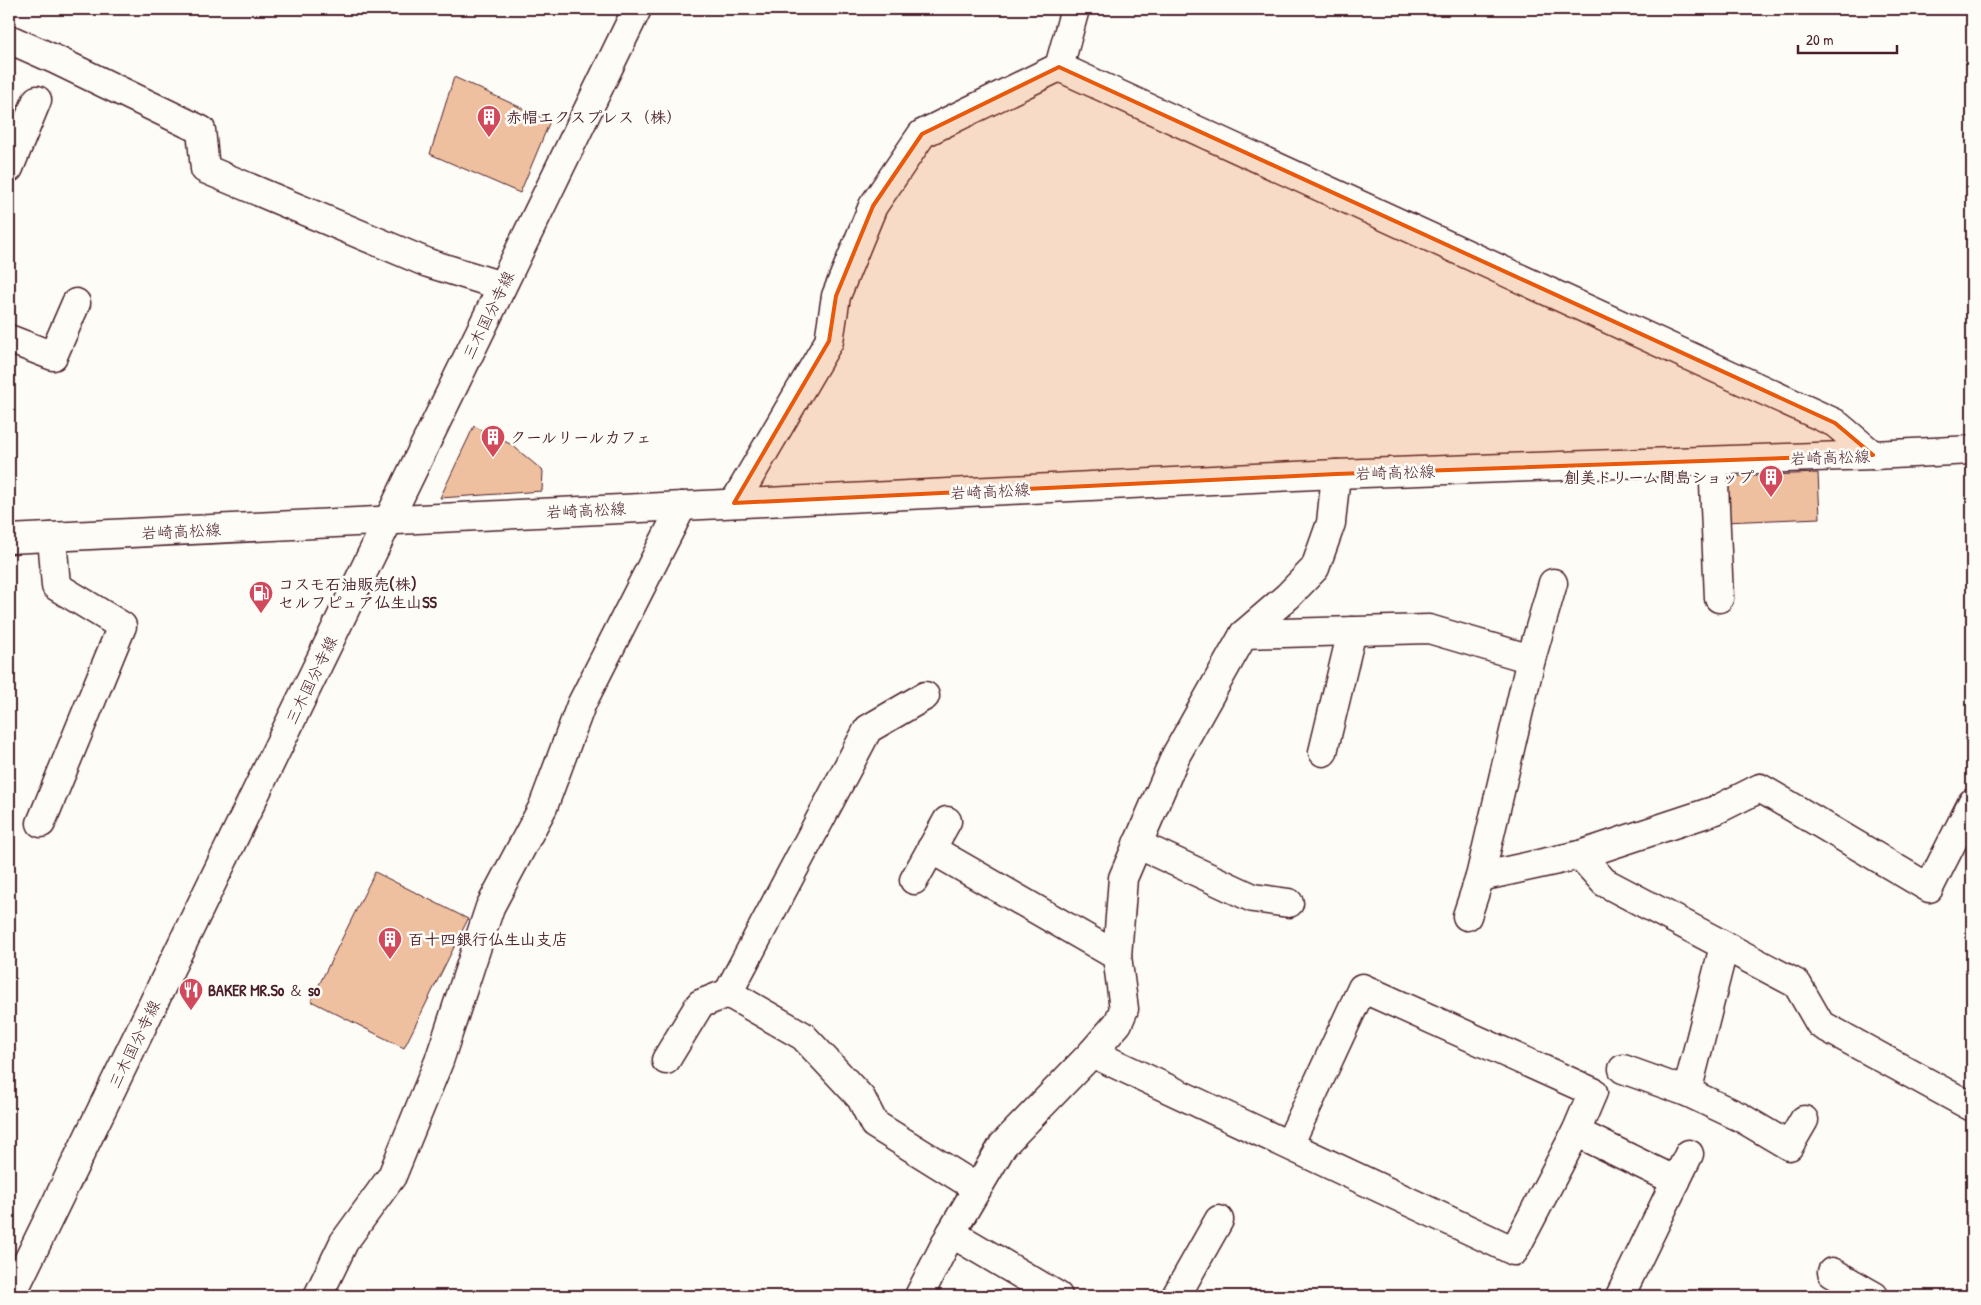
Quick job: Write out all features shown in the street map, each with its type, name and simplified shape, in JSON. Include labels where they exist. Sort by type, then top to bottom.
[{"type":"street","name":"三木国分寺線","points":[[11,1296],[637,9]]},
{"type":"street","points":[[734,503],[829,341],[836,296],[874,206],[922,134],[1059,67],[1075,9]]},
{"type":"street","points":[[9,39],[201,130],[205,169],[428,263],[502,286]]},
{"type":"street","points":[[1059,67],[1835,423],[1873,455]]},
{"type":"street","points":[[9,168],[38,100]]},
{"type":"street","points":[[9,338],[54,356],[76,303]]},
{"type":"street","name":"岩崎高松線","points":[[9,540],[1336,474],[1972,450]]},
{"type":"street","points":[[1713,461],[1719,598]]},
{"type":"street","points":[[919,1296],[951,1233],[1003,1144],[1092,1053],[1118,1023],[1124,1009],[1117,956],[1123,878],[1176,754],[1244,634],[1288,596],[1315,568],[1331,523],[1336,474]]},
{"type":"street","points":[[318,1296],[344,1242],[392,1176],[439,1061],[490,907],[543,807],[581,705],[682,506]]},
{"type":"street","points":[[41,823],[122,626],[56,586],[52,537]]},
{"type":"street","points":[[1467,916],[1480,877],[1532,659],[1553,583]]},
{"type":"street","points":[[1244,634],[1429,629],[1532,659]]},
{"type":"street","points":[[1323,752],[1352,631]]},
{"type":"street","points":[[666,1060],[700,1004],[728,992],[868,730],[925,696]]},
{"type":"street","points":[[1480,877],[1580,855],[1716,810],[1760,788],[1929,888],[1972,803]]},
{"type":"street","points":[[914,880],[947,821]]},
{"type":"street","points":[[1137,844],[1253,898],[1289,903]]},
{"type":"street","points":[[931,849],[1117,956]]},
{"type":"street","points":[[1580,855],[1604,882],[1797,984],[1820,1024],[1972,1107]]},
{"type":"street","points":[[1687,1092],[1724,946]]},
{"type":"street","points":[[1092,1053],[1289,1146],[1514,1251],[1576,1132],[1593,1092],[1362,988],[1289,1146]]},
{"type":"street","points":[[728,992],[803,1036],[861,1098],[874,1124],[977,1188]]},
{"type":"street","points":[[1623,1069],[1687,1092],[1740,1117],[1789,1146],[1804,1120]]},
{"type":"street","points":[[1576,1132],[1676,1181]]},
{"type":"street","points":[[1620,1296],[1689,1154]]},
{"type":"street","points":[[1182,1294],[1219,1220]]},
{"type":"street","points":[[951,1233],[1058,1296]]},
{"type":"street","points":[[1832,1272],[1874,1296]]},
{"type":"highlighted area","points":[[1059,67],[1835,423],[1873,455],[1336,474],[734,503],[829,341],[836,296],[873,206],[922,134]]},
{"type":"building","name":"赤帽エクスプレス（株）","points":[[454,77],[550,121],[520,193],[430,154]]},
{"type":"building","name":"クールリールカフェ","points":[[474,426],[512,445],[543,471],[542,491],[440,498]]},
{"type":"building","name":"創美ドリーム間島ショップ","points":[[1818,473],[1820,518],[1724,522],[1723,477]]},
{"type":"building","name":"百十四銀行仏生山支店","points":[[375,872],[468,919],[404,1048],[311,1001]]},
{"type":"place","name":"赤帽エクスプレス（株）","points":[[489,138]]},
{"type":"place","name":"クールリールカフェ","points":[[493,458]]},
{"type":"place","name":"創美ドリーム間島ショップ","points":[[1771,498]]},
{"type":"place","name":"コスモ石油販売(株) セルフピュア仏生山SS","points":[[261,614]]},
{"type":"place","name":"百十四銀行仏生山支店","points":[[390,960]]},
{"type":"place","name":"BAKER MR.So ＆ so","points":[[191,1011]]}]
